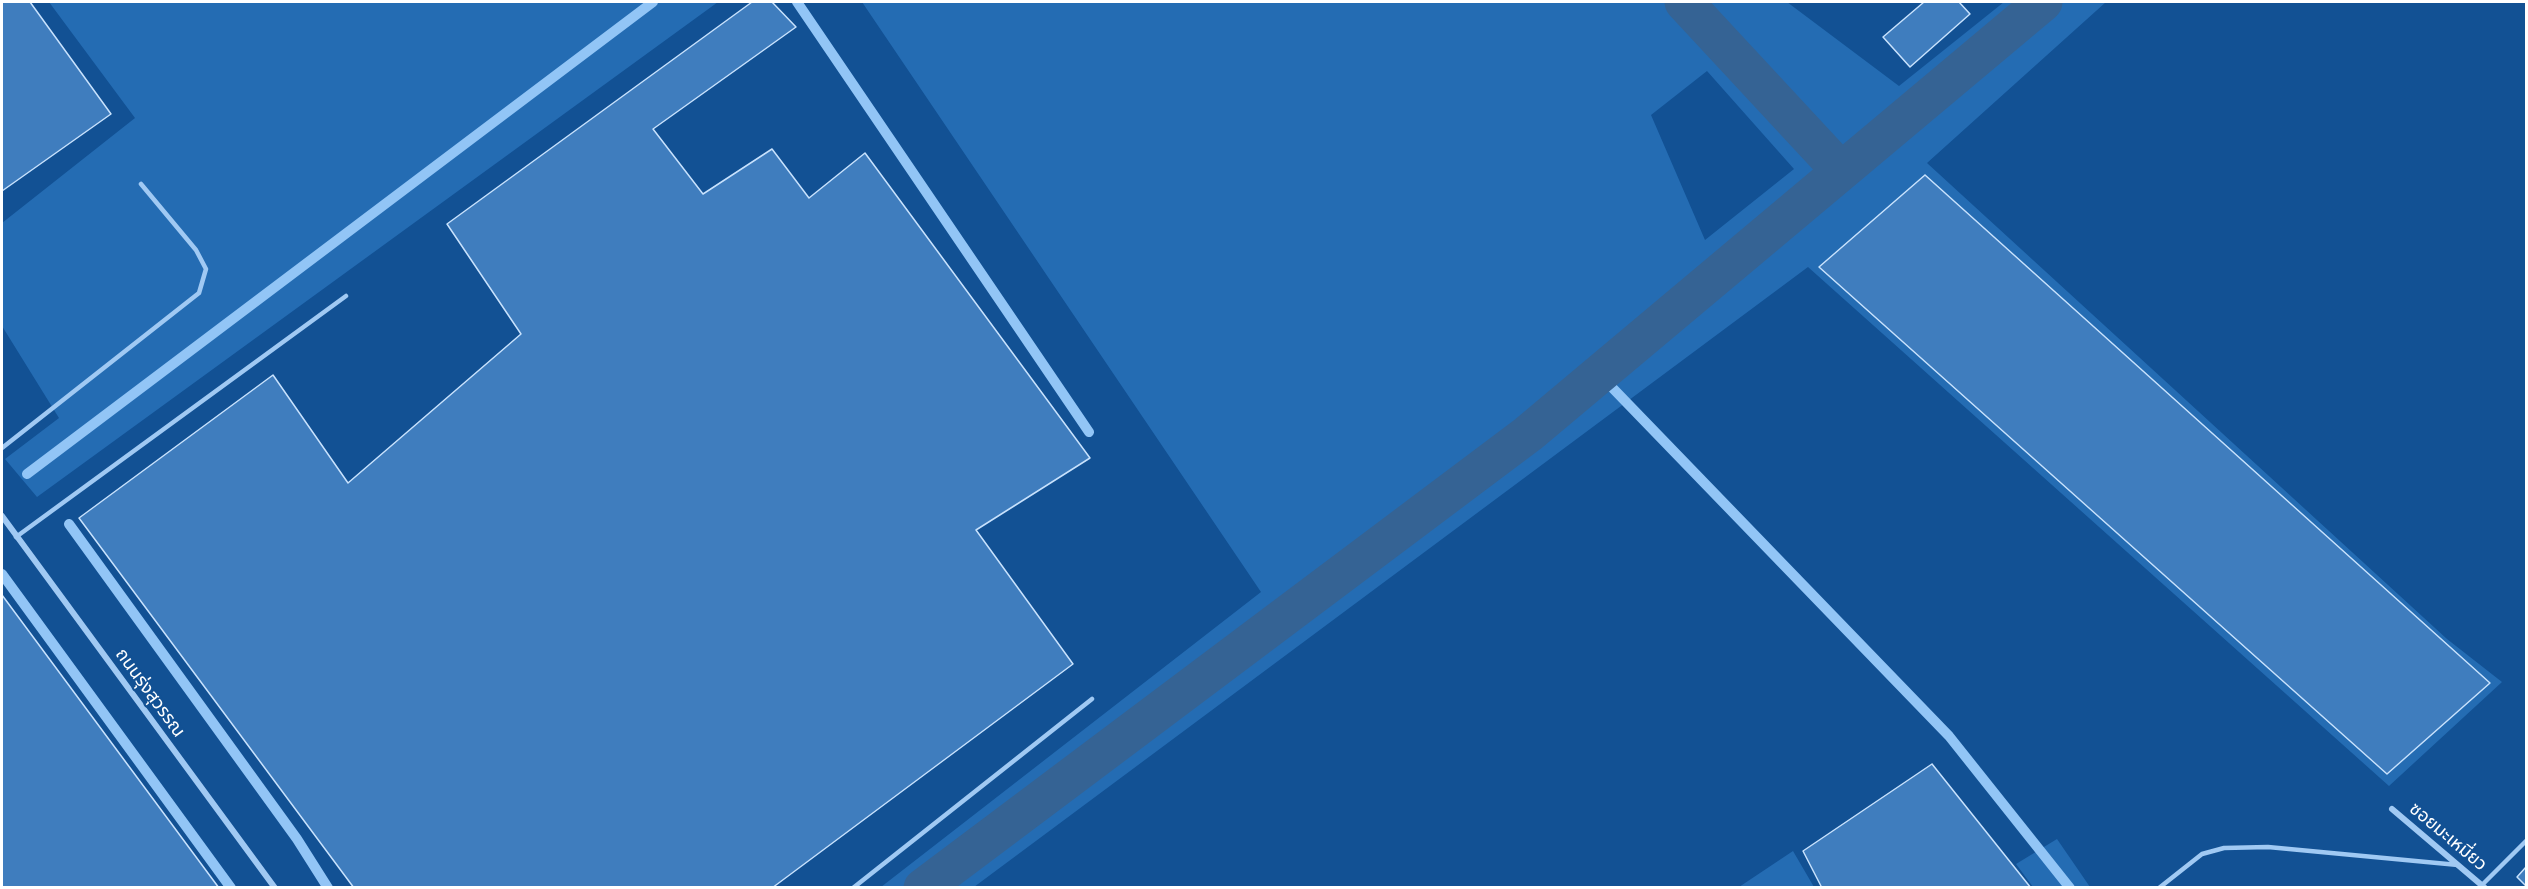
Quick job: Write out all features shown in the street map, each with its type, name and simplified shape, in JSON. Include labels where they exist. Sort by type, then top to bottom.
[{"type":"street","name":"ถนนรุ่งสุวรรณ","points":[[2,516],[275,888]]},
{"type":"street","name":"ซอยมะเหมี่ยว","points":[[2392,809],[2484,886]]},
{"type":"lane","points":[[2,448],[199,293],[206,269],[196,250],[141,184]]},
{"type":"lane","points":[[16,537],[346,296]]},
{"type":"lane","points":[[853,888],[1092,699]]},
{"type":"lane","points":[[2484,886],[2526,841]]},
{"type":"lane","points":[[2159,888],[2202,854],[2224,848],[2268,847],[2458,865]]},
{"type":"shaded area","points":[[49,2],[718,2],[37,497],[5,459],[59,418],[2,326],[2,223],[135,118]]},
{"type":"shaded area","points":[[862,2],[1787,2],[1899,86],[2004,2],[2106,2],[1927,163],[2447,639],[2502,682],[2389,786],[1808,267],[974,887],[881,887],[1261,592]],"holes":[[[1707,71],[1794,169],[1705,240],[1651,115]]]},
{"type":"shaded area","points":[[2057,839],[2090,887],[2033,887],[2016,864]]},
{"type":"shaded area","points":[[1793,851],[1814,887],[1739,887]]},
{"type":"building","points":[[2,2],[30,2],[111,114],[2,191]]},
{"type":"building","points":[[752,2],[772,2],[796,27],[653,129],[703,194],[772,149],[809,198],[865,153],[1090,458],[976,530],[1073,664],[772,888],[354,888],[79,518],[273,375],[348,483],[521,334],[447,224]]},
{"type":"building","points":[[1924,2],[1959,2],[1970,14],[1910,67],[1883,37]]},
{"type":"building","points":[[1925,175],[2490,683],[2387,774],[1819,267]]},
{"type":"building","points":[[2,595],[219,888],[2,888]]},
{"type":"building","points":[[1932,764],[2031,888],[1822,888],[1803,851]]},
{"type":"building","points":[[2526,867],[2526,886],[2517,877]]},
{"type":"waterway","points":[[27,474],[653,2]]},
{"type":"waterway","points":[[797,2],[1089,432]]},
{"type":"waterway","points":[[1684,2],[1841,171]]},
{"type":"waterway","points":[[923,888],[1528,434],[2043,2]]},
{"type":"waterway","points":[[1599,374],[1949,736],[2070,888]]},
{"type":"waterway","points":[[69,524],[297,839],[328,888]]},
{"type":"waterway","points":[[2,574],[231,888]]}]
